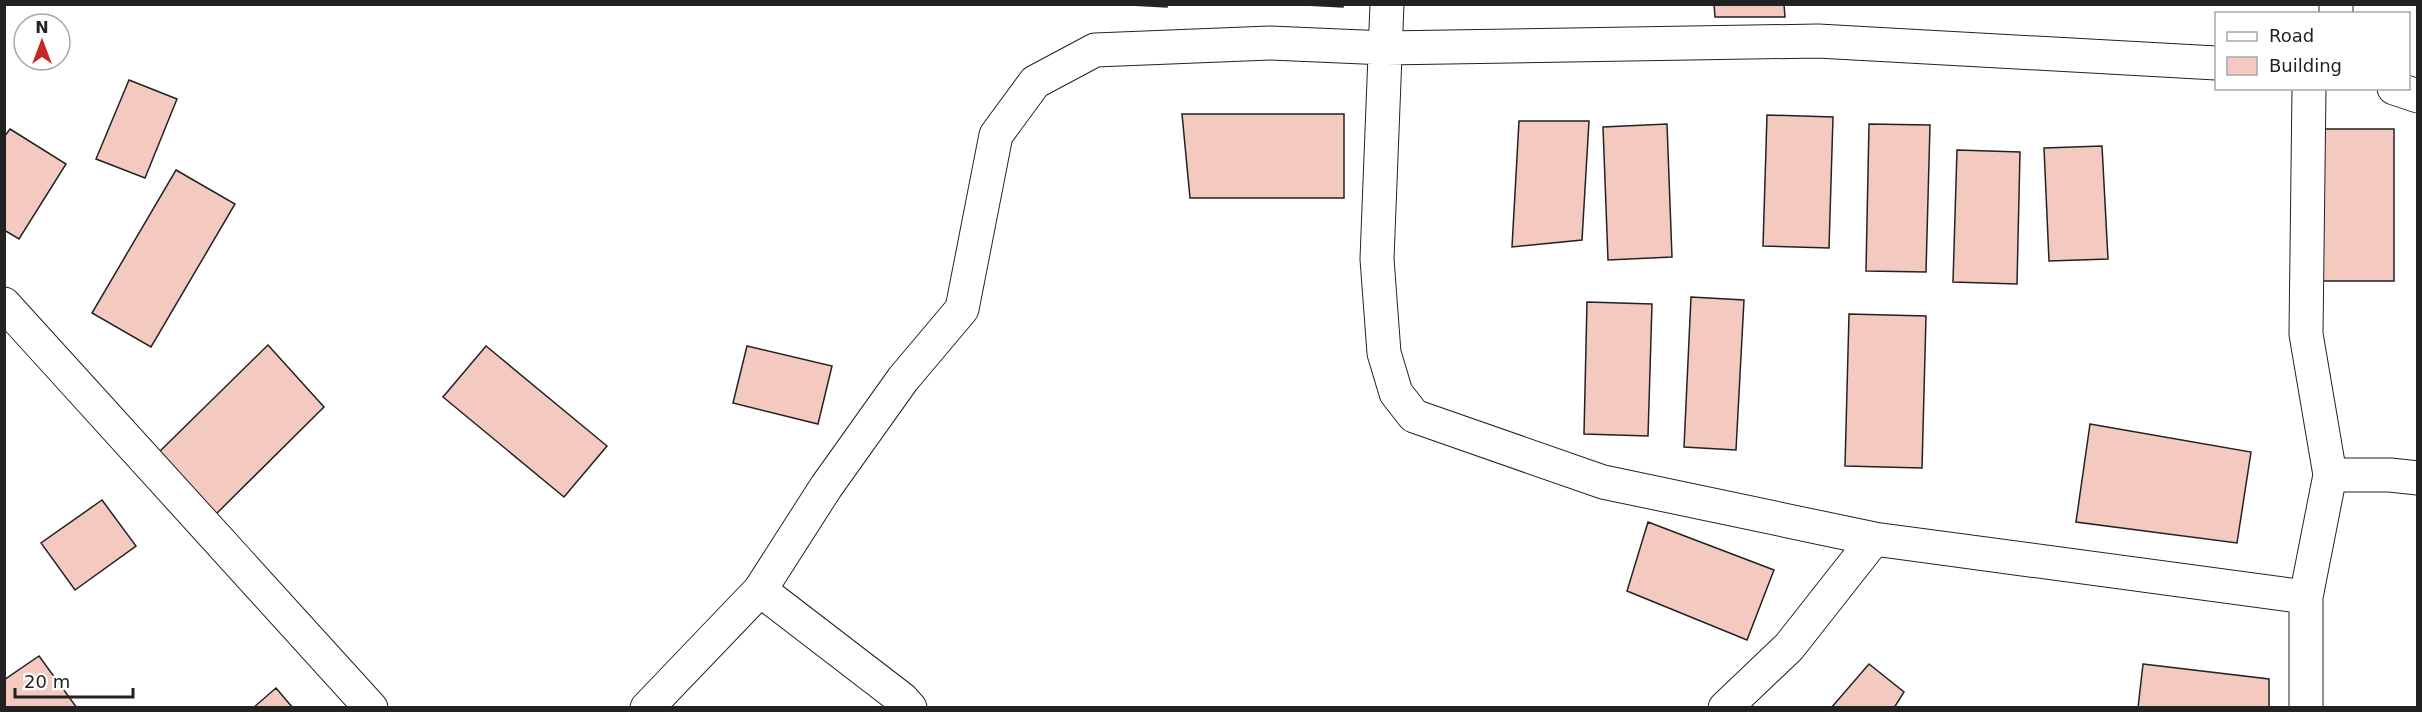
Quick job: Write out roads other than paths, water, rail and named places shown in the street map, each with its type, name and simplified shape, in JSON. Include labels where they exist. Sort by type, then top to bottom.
[{"type":"street","points":[[1387,4],[1377,259],[1384,353],[1396,393],[1414,416],[1603,482],[1874,539],[2306,597]]},
{"type":"street","points":[[647,708],[760,590],[826,486],[903,379],[962,309],[996,135],[1035,82],[1095,50],[1270,43],[1386,48],[1818,41],[2215,63]]},
{"type":"street","points":[[2306,708],[2306,597],[2330,475],[2306,334],[2309,90]]},
{"type":"street","points":[[2400,90],[2418,96]]},
{"type":"street","points":[[4,304],[371,708]]},
{"type":"street","points":[[2330,475],[2390,475],[2418,478]]},
{"type":"street","points":[[1725,708],[1789,647],[1874,539]]},
{"type":"street","points":[[760,590],[902,699],[910,708]]}]
